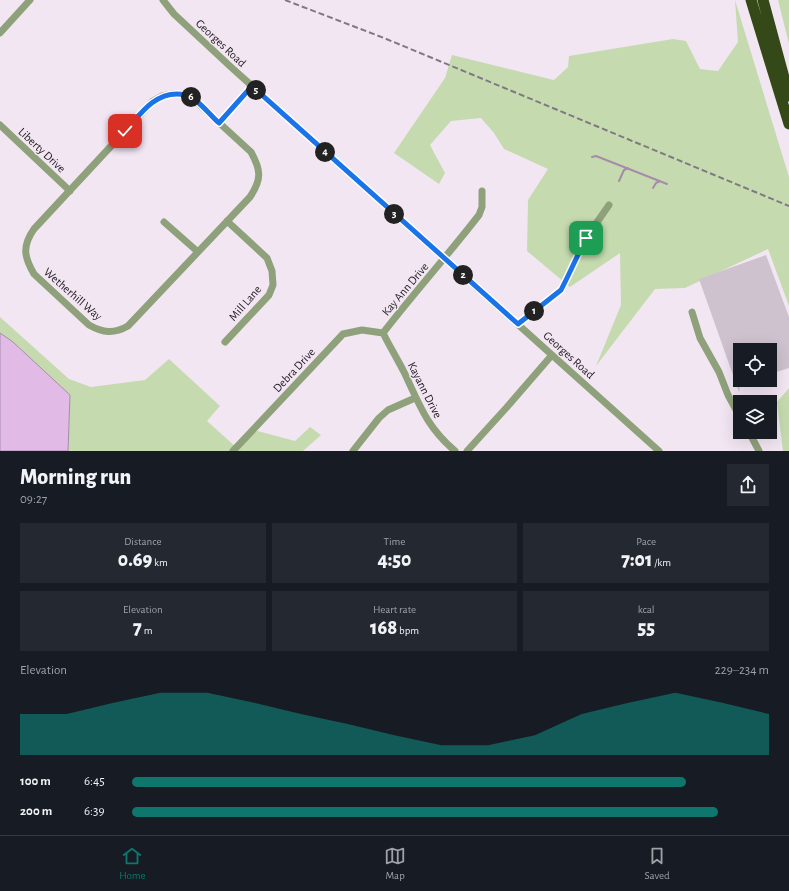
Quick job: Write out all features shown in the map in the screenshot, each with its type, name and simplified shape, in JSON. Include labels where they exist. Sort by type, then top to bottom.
[{"type":"highway","points":[[751,0],[789,124]]},
{"type":"highway","points":[[763,0],[789,96]]},
{"type":"street","points":[[0,33],[30,0]]},
{"type":"street","name":"Georges Road","points":[[163,0],[174,14],[252,86],[659,451]]},
{"type":"street","points":[[219,123],[252,86]]},
{"type":"street","name":"Wetherhill Way","points":[[184,94],[191,97],[219,123],[251,152],[257,162],[259,179],[257,187],[250,197],[128,326],[120,331],[111,332],[97,330],[89,326],[34,274],[28,264],[26,254],[28,236],[153,101],[162,96],[184,94]]},
{"type":"street","name":"Liberty Drive","points":[[0,125],[70,191]]},
{"type":"street","name":"Kay Ann Drive","points":[[383,333],[405,304],[444,259],[479,215],[482,207],[482,191]]},
{"type":"street","points":[[518,324],[561,290],[586,238],[609,205]]},
{"type":"street","name":"Mill Lane","points":[[226,342],[269,295],[273,285],[272,271],[267,258],[227,221]]},
{"type":"street","points":[[164,222],[198,252]]},
{"type":"street","points":[[692,312],[700,338],[719,372],[733,404]]},
{"type":"street","name":"Debra Drive","points":[[233,451],[343,334],[362,330],[383,333]]},
{"type":"street","name":"Kayann Drive","points":[[383,333],[405,374],[415,398],[431,426],[445,443],[455,451]]},
{"type":"street","points":[[467,451],[552,355]]},
{"type":"street","points":[[354,451],[379,418],[388,410],[415,398]]},
{"type":"street","points":[[752,439],[759,451]]},
{"type":"green space","points":[[735,0],[789,177],[789,306],[768,249],[685,288],[655,289],[596,366],[621,305],[620,253],[570,287],[527,251],[528,200],[548,169],[504,149],[494,133],[481,118],[451,121],[430,145],[445,173],[439,184],[394,153],[445,78],[452,55],[554,80],[568,67],[569,56],[673,39],[686,41],[700,69],[718,71],[738,42]]},
{"type":"green space","points":[[778,0],[789,0],[789,44]]},
{"type":"green space","points":[[0,317],[69,379],[91,387],[145,380],[169,359],[220,406],[207,421],[237,448],[254,430],[295,441],[310,427],[321,435],[303,451],[68,451],[70,395],[13,342],[0,333]]},
{"type":"green space","points":[[789,388],[789,451],[783,451],[777,402]]},
{"type":"shaded area","points":[[0,333],[13,342],[70,395],[68,451],[0,451]]},
{"type":"building","points":[[766,255],[789,317],[789,368],[777,372],[777,343],[733,343],[733,375],[699,279]]},
{"type":"waterway","points":[[592,157],[596,156],[667,184]]},
{"type":"waterway","points":[[619,181],[624,170],[628,168]]},
{"type":"waterway","points":[[653,188],[656,183],[660,181]]},
{"type":"railway","points":[[285,0],[384,38],[789,206]]},
{"type":"route","points":[[125,131],[153,101],[162,96],[172,94],[184,94],[191,97],[219,123],[252,86],[518,324],[561,290],[586,238]]}]
